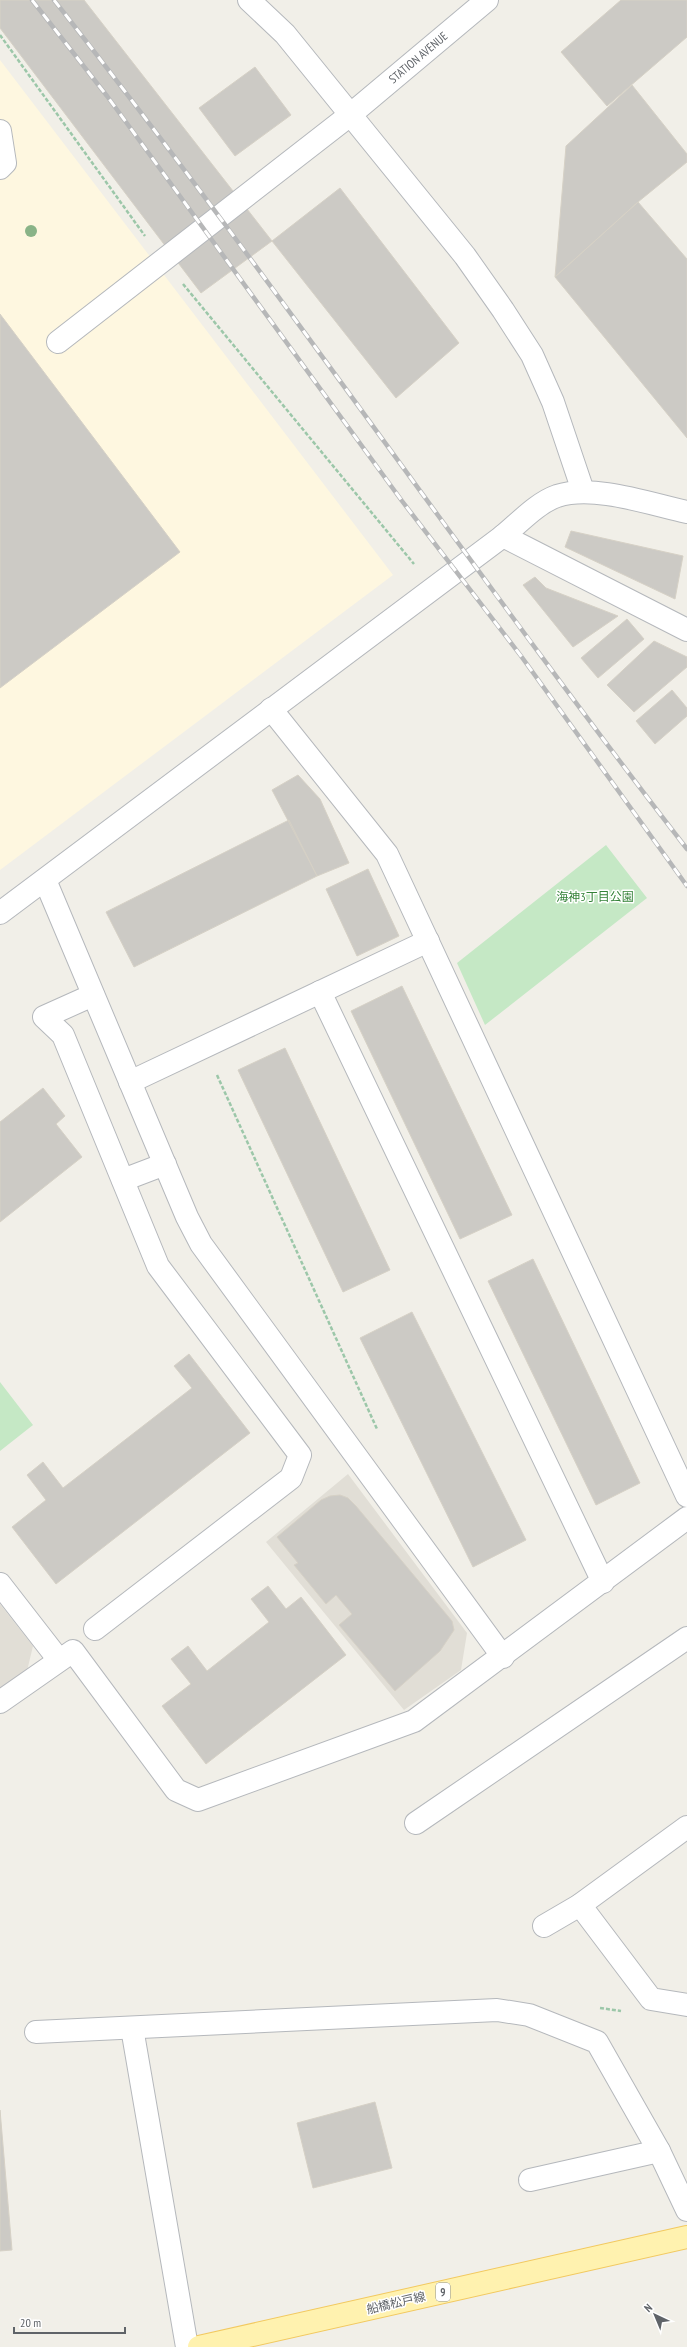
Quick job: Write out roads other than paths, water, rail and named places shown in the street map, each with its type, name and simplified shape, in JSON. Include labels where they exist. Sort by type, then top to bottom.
[{"type":"main road","name":"船橋松戸線","points":[[199,2347],[687,2237]]},
{"type":"street","points":[[249,0],[285,34],[465,256],[532,355],[554,402],[583,491]]},
{"type":"street","name":"STATION AVENUE","points":[[58,342],[350,116],[487,0]]},
{"type":"street","points":[[0,131],[5,163],[0,168]]},
{"type":"street","points":[[0,914],[271,709],[504,536],[540,506],[557,496],[583,491],[687,512]]},
{"type":"street","points":[[504,536],[687,630]]},
{"type":"street","points":[[271,709],[387,854],[687,1496]]},
{"type":"street","points":[[45,880],[187,1217],[201,1244],[503,1656]]},
{"type":"street","points":[[130,1082],[428,941]]},
{"type":"street","points":[[320,992],[602,1582]]},
{"type":"street","points":[[93,995],[44,1017],[64,1035],[158,1266],[300,1455],[291,1478],[95,1629]]},
{"type":"street","points":[[123,1180],[165,1164]]},
{"type":"street","points":[[0,1702],[73,1651],[176,1790],[198,1800],[414,1721],[687,1518]]},
{"type":"street","points":[[0,1584],[59,1660]]},
{"type":"street","points":[[416,1823],[687,1638]]},
{"type":"street","points":[[544,1926],[580,1905],[687,1827]]},
{"type":"street","points":[[580,1905],[651,1999],[687,2005]]},
{"type":"street","points":[[36,2032],[497,2010],[529,2014],[597,2042],[659,2151],[687,2210]]},
{"type":"street","points":[[132,2028],[188,2347]]},
{"type":"street","points":[[530,2180],[659,2151]]},
{"type":"railway","points":[[32,0],[107,96],[402,501],[521,656],[687,886]]},
{"type":"railway","points":[[54,0],[214,210],[528,638],[687,849]]},
{"type":"park label","name":"海神3丁目公園","points":[[595,897]]}]
